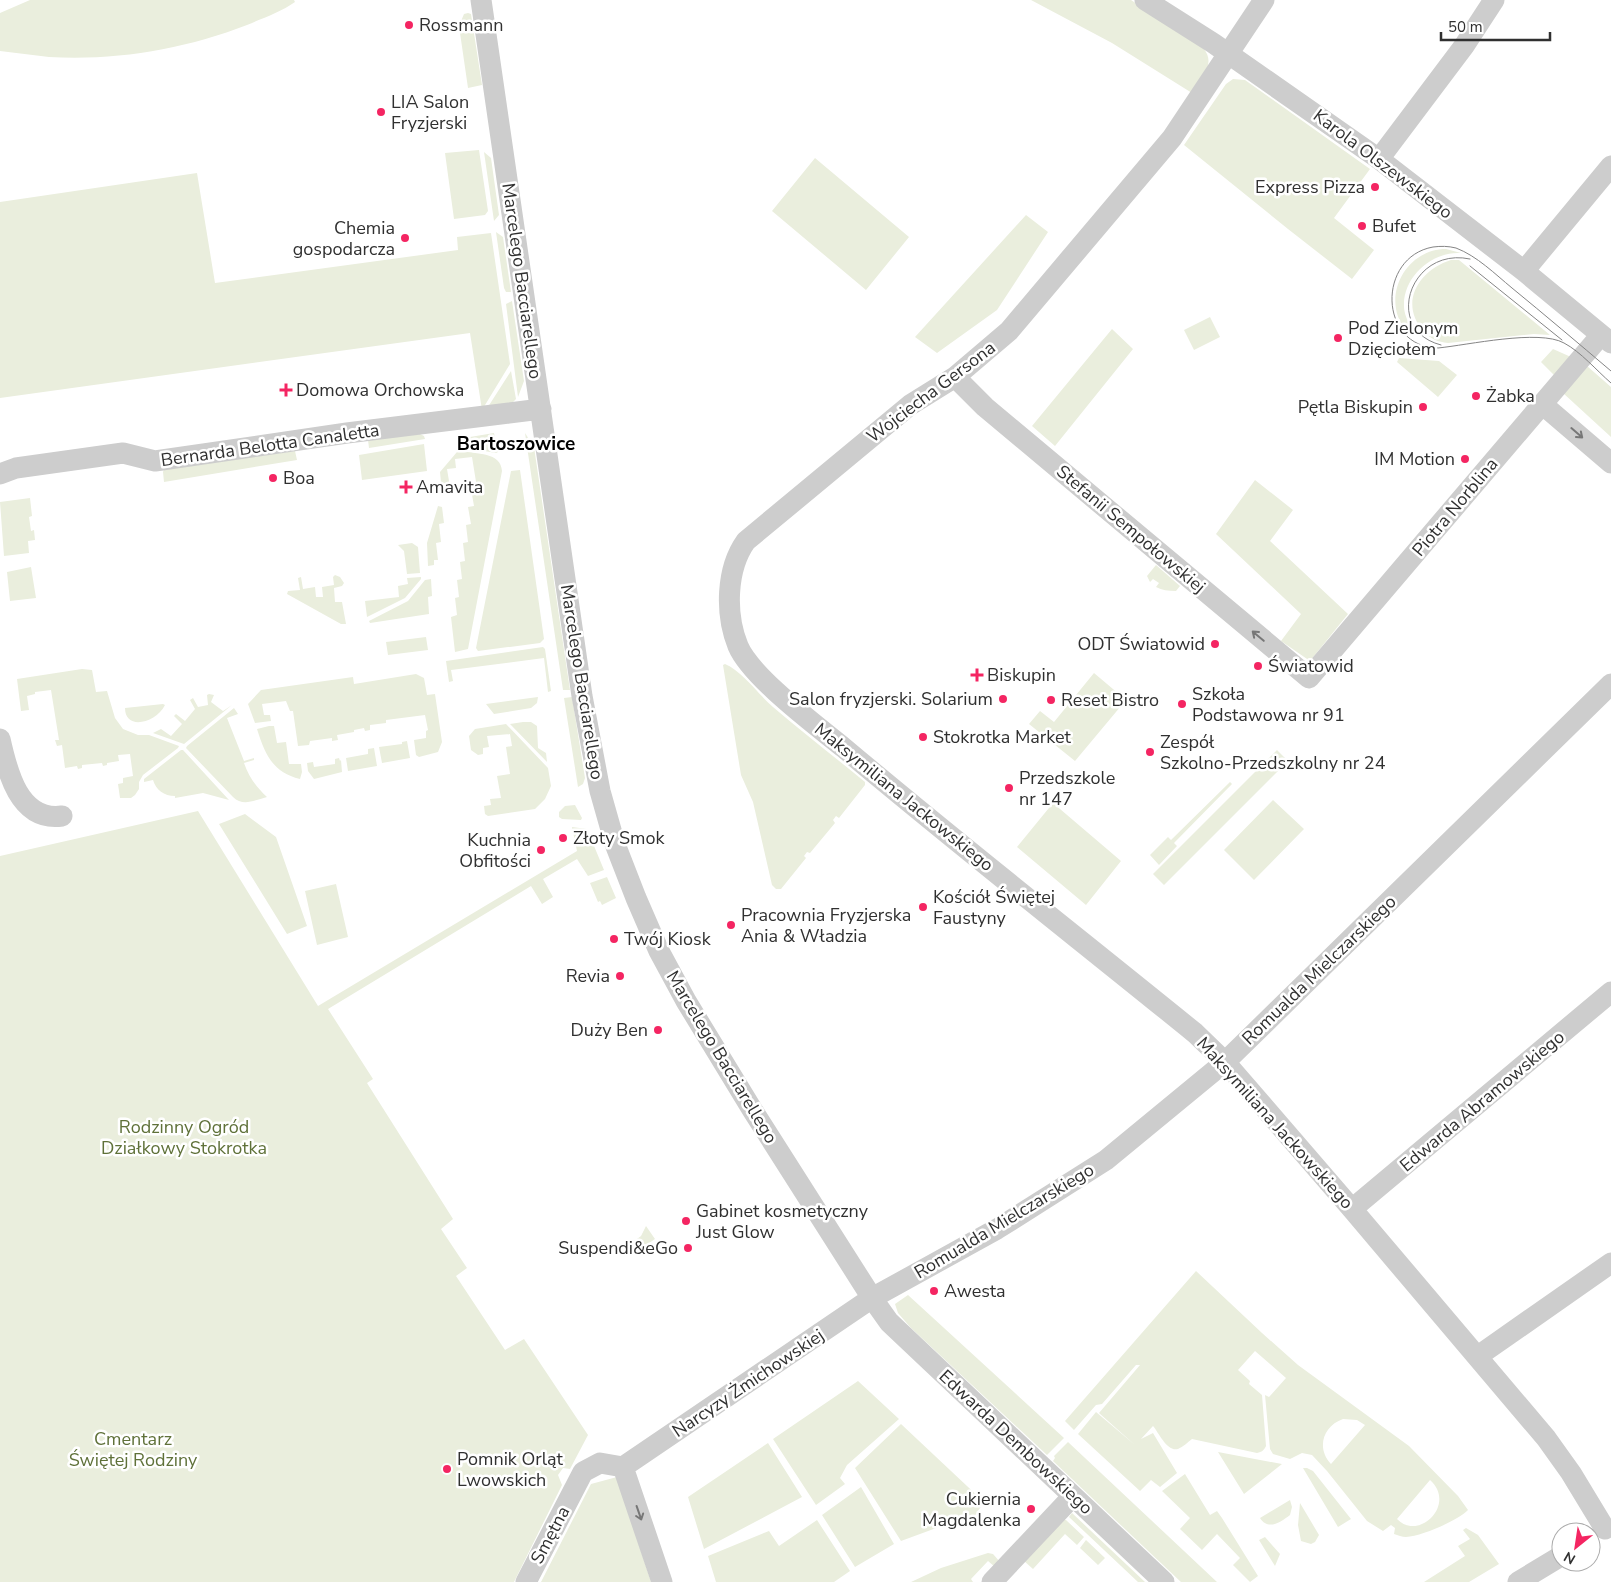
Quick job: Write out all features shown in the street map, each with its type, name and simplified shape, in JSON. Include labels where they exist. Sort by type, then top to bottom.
[{"type":"street","name":"Marcelego Bacciarellego","points":[[481,0],[582,696],[600,791],[621,861],[659,951],[686,1001],[872,1298]]},
{"type":"street","name":"Karola Olszewskiego","points":[[1144,0],[1229,54],[1379,159],[1524,271],[1606,339]]},
{"type":"street","name":"Wojciecha Gersona","points":[[729,603],[733,574],[738,556],[742,547],[754,533],[910,405],[955,377],[1009,331],[1172,138],[1264,0]]},
{"type":"street","points":[[1379,159],[1458,54],[1494,0]]},
{"type":"street","points":[[1524,271],[1611,166]]},
{"type":"street","name":"Piotra Norblina","points":[[1309,678],[1542,404],[1606,339]]},
{"type":"street","name":"Stefanii Sempołowskiej","points":[[955,377],[985,407],[1309,678]]},
{"type":"street","points":[[1542,404],[1611,463]]},
{"type":"street","name":"Bernarda Belotta Canaletta","points":[[0,474],[16,468],[122,453],[155,461],[541,409]]},
{"type":"street","name":"Maksymiliana Jackowskiego","points":[[729,603],[732,626],[738,647],[757,672],[777,691],[899,794],[1195,1033],[1225,1062],[1478,1356],[1546,1438],[1571,1473],[1602,1530]]},
{"type":"street","name":"Romualda Mielczarskiego","points":[[872,1298],[997,1229],[1106,1160],[1225,1062],[1611,684]]},
{"type":"street","points":[[0,739],[8,771],[26,803],[31,809],[44,816],[62,816]]},
{"type":"street","name":"Edwarda Abramowskiego","points":[[1352,1209],[1611,992]]},
{"type":"street","points":[[1478,1356],[1611,1263]]},
{"type":"street","name":"Narcyzy Żmichowskiej","points":[[623,1467],[872,1298]]},
{"type":"street","name":"Edwarda Dembowskiego","points":[[872,1298],[897,1330],[1164,1582]]},
{"type":"street","name":"Smętna","points":[[526,1582],[583,1472],[600,1463],[623,1467]]},
{"type":"street","points":[[623,1467],[662,1582]]},
{"type":"street","points":[[992,1582],[1073,1496]]},
{"type":"street","points":[[1518,1582],[1551,1562]]},
{"type":"green space","points":[[30,0],[294,0],[295,2],[272,15],[247,25],[199,41],[150,52],[74,58],[0,51],[0,13]]},
{"type":"green space","points":[[1031,0],[1131,0],[1203,48],[1208,59],[1206,71],[1192,93],[1112,43]]},
{"type":"green space","points":[[464,14],[471,14],[482,85],[468,88],[459,26]]},
{"type":"green space","points":[[1233,79],[1245,80],[1370,169],[1334,218],[1374,250],[1352,279],[1184,145],[1226,84]]},
{"type":"green space","points":[[479,150],[488,211],[485,215],[454,219],[445,153]]},
{"type":"green space","points":[[484,152],[491,158],[499,215],[494,221]]},
{"type":"green space","points":[[815,158],[909,237],[866,290],[772,211]]},
{"type":"green space","points":[[197,173],[215,283],[458,250],[457,237],[491,233],[510,364],[482,410],[470,333],[0,398],[0,202]]},
{"type":"green space","points":[[1026,215],[1048,232],[997,310],[937,353],[915,337]]},
{"type":"green space","points":[[496,232],[503,237],[511,292],[506,292],[504,288]]},
{"type":"green space","points":[[1446,249],[1461,253],[1440,256],[1430,261],[1421,268],[1408,285],[1404,306],[1405,315],[1411,329],[1407,332],[1399,319],[1396,305],[1396,291],[1401,278],[1408,267],[1419,257],[1431,251]]},
{"type":"green space","points":[[1451,260],[1459,260],[1550,335],[1534,334],[1448,343],[1429,337],[1416,321],[1413,299],[1416,289],[1430,271]]},
{"type":"green space","points":[[512,301],[524,381],[518,397],[506,304]]},
{"type":"green space","points":[[1210,317],[1220,337],[1194,350],[1184,330]]},
{"type":"green space","points":[[1112,329],[1133,349],[1055,446],[1032,426]]},
{"type":"green space","points":[[1553,349],[1571,357],[1554,375],[1541,362]]},
{"type":"green space","points":[[1399,358],[1439,361],[1457,375],[1438,397],[1397,362]]},
{"type":"green space","points":[[1587,366],[1611,387],[1611,437],[1563,393]]},
{"type":"green space","points":[[511,371],[516,399],[513,402],[486,410]]},
{"type":"green space","points":[[494,433],[498,452],[496,453],[461,447],[470,437]]},
{"type":"green space","points":[[525,433],[534,447],[570,690],[563,690]]},
{"type":"green space","points":[[420,434],[425,439],[369,448],[368,440]]},
{"type":"green space","points":[[424,444],[427,471],[362,480],[359,455]]},
{"type":"green space","points":[[295,451],[297,460],[164,482],[164,469]]},
{"type":"green space","points":[[461,451],[493,457],[501,465],[502,471],[468,649],[455,652],[451,617],[457,615],[455,598],[459,597],[457,580],[462,579],[460,562],[465,561],[463,543],[468,542],[466,525],[471,524],[468,507],[474,506],[471,489],[477,488],[472,457],[455,459],[456,468],[447,469],[450,487],[444,487],[445,493],[442,493],[440,472],[457,452]]},
{"type":"green space","points":[[520,470],[544,639],[540,643],[478,651],[476,648],[511,471]]},
{"type":"green space","points":[[1255,480],[1293,510],[1270,541],[1348,614],[1310,661],[1281,641],[1301,614],[1216,534]]},
{"type":"green space","points":[[30,498],[32,516],[29,517],[31,531],[34,530],[35,540],[28,541],[29,553],[4,556],[0,502]]},
{"type":"green space","points":[[438,506],[442,507],[444,523],[439,524],[441,542],[436,543],[438,560],[434,560],[434,565],[428,566],[427,543]]},
{"type":"green space","points":[[412,543],[418,547],[420,573],[407,574],[404,551],[398,545]]},
{"type":"green space","points":[[1156,565],[1180,586],[1176,591],[1156,587],[1159,583],[1153,579],[1150,582],[1147,576]]},
{"type":"green space","points":[[31,567],[36,598],[10,601],[7,572]]},
{"type":"green space","points":[[335,575],[340,577],[344,583],[342,586],[334,588],[335,602],[342,602],[346,624],[341,624],[287,594],[288,591],[300,590],[298,578],[301,577],[303,589],[315,587],[316,597],[323,597],[322,587],[334,585],[333,577]]},
{"type":"green space","points":[[421,577],[405,598],[367,617],[365,601],[399,597],[398,586],[408,584],[407,578]]},
{"type":"green space","points":[[431,579],[432,596],[428,597],[429,614],[370,623],[369,621],[408,601],[425,580]]},
{"type":"green space","points":[[426,637],[428,650],[388,655],[386,642]]},
{"type":"green space","points":[[543,647],[545,649],[551,691],[548,692],[544,658],[451,670],[453,681],[449,682],[446,661]]},
{"type":"green space","points":[[725,664],[738,672],[773,707],[865,782],[865,785],[839,818],[836,816],[833,820],[835,823],[810,853],[807,852],[804,856],[806,858],[781,889],[776,889],[772,885],[753,802],[741,775],[723,665]]},
{"type":"green space","points":[[82,669],[92,670],[96,692],[107,691],[115,718],[123,729],[138,735],[149,735],[179,746],[143,775],[139,782],[139,789],[131,798],[120,798],[118,784],[123,783],[123,778],[133,776],[130,754],[118,755],[119,761],[107,763],[107,765],[103,766],[102,763],[82,765],[82,768],[78,769],[77,766],[65,768],[62,745],[57,746],[55,740],[59,740],[51,690],[35,692],[35,694],[27,696],[29,710],[21,711],[17,679]]},
{"type":"green space","points":[[1094,673],[1126,700],[1075,761],[1029,724],[1040,711],[1054,722]]},
{"type":"green space","points":[[416,674],[424,678],[427,695],[435,694],[442,742],[438,752],[419,757],[416,755],[414,740],[426,738],[426,731],[428,730],[425,715],[386,720],[386,723],[370,725],[370,730],[365,731],[364,728],[337,735],[338,740],[332,741],[332,738],[310,741],[309,745],[298,746],[293,711],[290,711],[286,701],[262,704],[264,715],[270,715],[271,721],[255,723],[248,704],[261,690],[353,677],[354,684]]},
{"type":"green space","points":[[207,695],[214,695],[211,702],[223,711],[232,705],[184,744],[153,733],[161,729],[171,736],[182,724],[174,716],[176,714],[185,721],[195,709],[190,700],[193,698],[198,707],[208,705]]},
{"type":"green space","points":[[538,697],[537,703],[531,708],[494,714],[486,704]]},
{"type":"green space","points":[[572,697],[585,778],[583,784],[578,787],[564,698]]},
{"type":"green space","points":[[165,705],[161,711],[142,722],[130,720],[126,715],[125,708]]},
{"type":"green space","points":[[234,708],[238,714],[227,718],[244,761],[254,758],[254,760],[244,763],[248,773],[253,782],[267,797],[249,802],[241,802],[233,797],[186,748]]},
{"type":"green space","points":[[531,722],[537,726],[538,748],[546,753],[547,762],[510,724]]},
{"type":"green space","points":[[506,724],[548,768],[551,786],[545,799],[535,809],[488,816],[485,814],[484,806],[491,805],[490,799],[501,798],[497,776],[510,774],[506,747],[512,746],[510,734],[487,736],[489,747],[483,748],[483,754],[478,755],[471,750],[469,736],[475,729]]},
{"type":"green space","points":[[274,726],[277,743],[286,742],[289,764],[301,764],[302,772],[300,779],[283,772],[271,761],[257,729]]},
{"type":"green space","points":[[407,741],[410,758],[382,763],[379,747],[402,744],[402,742]]},
{"type":"green space","points":[[374,748],[377,766],[348,771],[346,758],[368,754],[368,749]]},
{"type":"green space","points":[[181,750],[229,800],[203,793],[175,798],[175,796],[161,792],[153,780],[144,782],[144,779]]},
{"type":"green space","points":[[1277,750],[1288,761],[1164,885],[1153,874]]},
{"type":"green space","points":[[339,758],[341,760],[342,772],[314,779],[308,771],[307,763],[313,762],[314,767],[335,764],[335,759]]},
{"type":"green space","points":[[1230,782],[1232,784],[1174,843],[1177,846],[1159,865],[1150,855],[1168,837],[1171,840]]},
{"type":"green space","points":[[1273,800],[1304,829],[1254,880],[1224,850]]},
{"type":"green space","points":[[1053,803],[1121,861],[1086,905],[1017,847]]},
{"type":"green space","points":[[575,805],[582,818],[581,820],[562,819],[559,817],[559,812],[565,806]]},
{"type":"green space","name":"Rodzinny Ogród Działkowy Stokrotka","points":[[198,811],[318,1006],[577,851],[572,827],[587,829],[604,870],[588,876],[577,859],[543,879],[553,897],[542,904],[531,886],[328,1009],[373,1079],[367,1083],[453,1219],[441,1229],[467,1268],[456,1276],[505,1350],[524,1339],[588,1435],[570,1469],[563,1468],[558,1475],[562,1485],[514,1582],[0,1582],[0,856]]},
{"type":"green space","points":[[245,814],[276,837],[307,926],[287,934],[219,824]]},
{"type":"green space","points":[[607,877],[616,898],[602,905],[600,901],[598,902],[590,883]]},
{"type":"green space","points":[[336,884],[348,937],[317,945],[305,891]]},
{"type":"green space","points":[[646,1226],[655,1239],[630,1256],[625,1248],[641,1236]]},
{"type":"green space","points":[[1196,1271],[1298,1365],[1409,1446],[1458,1496],[1468,1510],[1448,1523],[1413,1536],[1406,1537],[1394,1534],[1395,1528],[1391,1525],[1383,1531],[1367,1521],[1312,1455],[1302,1453],[1290,1459],[1273,1454],[1270,1449],[1265,1395],[1269,1397],[1286,1378],[1255,1351],[1238,1370],[1250,1381],[1249,1384],[1262,1395],[1266,1446],[1260,1452],[1257,1453],[1192,1439],[1180,1448],[1174,1449],[1167,1445],[1153,1426],[1141,1439],[1153,1433],[1177,1473],[1160,1487],[1151,1480],[1140,1491],[1078,1434],[1096,1412],[1135,1445],[1099,1413],[1140,1365],[1136,1365],[1102,1404],[1096,1405],[1074,1430],[1065,1421]],"holes":[[[1343,1419],[1357,1420],[1365,1425],[1331,1464],[1326,1458],[1324,1451],[1324,1438],[1326,1432],[1336,1422]],[[1430,1480],[1437,1490],[1439,1499],[1437,1509],[1432,1517],[1424,1523],[1415,1526],[1406,1525],[1397,1519]]]},
{"type":"green space","points":[[908,1295],[1064,1438],[1047,1455],[911,1328],[898,1313],[895,1304]]},
{"type":"green space","points":[[858,1381],[899,1419],[847,1465],[840,1478],[845,1484],[816,1505],[773,1439]]},
{"type":"green space","points":[[901,1424],[984,1502],[974,1517],[901,1541],[855,1468]]},
{"type":"green space","points":[[1068,1442],[1217,1582],[1181,1582],[1053,1461],[1054,1456]]},
{"type":"green space","points":[[768,1443],[802,1497],[704,1549],[688,1497]]},
{"type":"green space","points":[[1218,1452],[1282,1464],[1244,1494]]},
{"type":"green space","points":[[1303,1468],[1313,1471],[1351,1519],[1338,1527]]},
{"type":"green space","points":[[1185,1474],[1210,1515],[1217,1511],[1258,1576],[1250,1582],[1233,1565],[1240,1558],[1217,1534],[1202,1550],[1180,1529],[1190,1518],[1162,1491]]},
{"type":"green space","points":[[617,1477],[651,1582],[541,1582],[591,1484]]},
{"type":"green space","points":[[861,1487],[894,1544],[855,1567],[822,1515]]},
{"type":"green space","points":[[1290,1500],[1292,1507],[1290,1515],[1283,1520],[1271,1525],[1263,1522],[1260,1518]]},
{"type":"green space","points":[[1300,1503],[1319,1535],[1315,1542],[1311,1544],[1301,1541],[1298,1525]]},
{"type":"green space","points":[[1072,1513],[1145,1582],[1138,1582],[1069,1517]]},
{"type":"green space","points":[[817,1520],[850,1571],[834,1582],[716,1582],[708,1556],[769,1531],[779,1546]]},
{"type":"green space","points":[[1064,1520],[1084,1537],[1077,1545],[1065,1534],[1033,1569],[1024,1561]]},
{"type":"green space","points":[[1466,1528],[1478,1535],[1499,1564],[1469,1582],[1424,1582],[1465,1556],[1458,1546],[1470,1539],[1463,1530]]},
{"type":"green space","points":[[1265,1537],[1280,1554],[1275,1566],[1259,1540]]},
{"type":"green space","points":[[1086,1540],[1105,1558],[1098,1565],[1080,1548]]},
{"type":"green space","points":[[988,1553],[993,1554],[1000,1562],[995,1567],[988,1561],[971,1579],[973,1582],[911,1582],[941,1568]]},
{"type":"tram line","points":[[1611,371],[1485,266],[1464,251],[1444,246],[1433,247],[1415,254],[1402,267],[1394,283],[1392,301],[1395,318],[1404,333],[1418,344],[1438,348],[1503,339],[1538,337],[1553,339],[1564,343],[1576,351],[1611,383]]},
{"type":"tram line","points":[[1441,345],[1423,336],[1412,323],[1408,308],[1411,292],[1419,277],[1432,265],[1449,258],[1470,259]]},
{"type":"tram line","points":[[1470,266],[1562,340]]},
{"type":"place","name":"Rossmann","points":[[409,25]]},
{"type":"place","name":"LIA Salon Fryzjerski","points":[[381,112]]},
{"type":"place","name":"Express Pizza","points":[[1375,187]]},
{"type":"place","name":"Bufet","points":[[1362,226]]},
{"type":"place","name":"Chemia gospodarcza","points":[[405,238]]},
{"type":"place","name":"Pod Zielonym Dzięciołem","points":[[1338,338]]},
{"type":"place","name":"Domowa Orchowska","points":[[286,390]]},
{"type":"place","name":"Żabka","points":[[1476,396]]},
{"type":"place","name":"Pętla Biskupin","points":[[1423,407]]},
{"type":"place","name":"IM Motion","points":[[1465,459]]},
{"type":"place","name":"Boa","points":[[273,478]]},
{"type":"place","name":"Amavita","points":[[406,487]]},
{"type":"place","name":"ODT Światowid","points":[[1215,644]]},
{"type":"place","name":"Światowid","points":[[1258,666]]},
{"type":"place","name":"Biskupin","points":[[977,675]]},
{"type":"place","name":"Salon fryzjerski. Solarium","points":[[1003,699]]},
{"type":"place","name":"Reset Bistro","points":[[1051,700]]},
{"type":"place","name":"Szkoła Podstawowa nr 91","points":[[1182,704]]},
{"type":"place","name":"Stokrotka Market","points":[[923,737]]},
{"type":"place","name":"Zespół Szkolno-Przedszkolny nr 24","points":[[1150,752]]},
{"type":"place","name":"Przedszkole nr 147","points":[[1009,788]]},
{"type":"place","name":"Złoty Smok","points":[[563,838]]},
{"type":"place","name":"Kuchnia Obfitości","points":[[541,850]]},
{"type":"place","name":"Kościół Świętej Faustyny","points":[[923,907]]},
{"type":"place","name":"Pracownia Fryzjerska Ania & Władzia","points":[[731,925]]},
{"type":"place","name":"Twój Kiosk","points":[[614,939]]},
{"type":"place","name":"Revia","points":[[620,976]]},
{"type":"place","name":"Duży Ben","points":[[658,1030]]},
{"type":"place","name":"Gabinet kosmetyczny Just Glow","points":[[686,1221]]},
{"type":"place","name":"Suspendi&eGo","points":[[688,1248]]},
{"type":"place","name":"Awesta","points":[[934,1291]]},
{"type":"place","name":"Pomnik Orląt Lwowskich","points":[[447,1469]]},
{"type":"place","name":"Cukiernia Magdalenka","points":[[1031,1509]]},
{"type":"district","name":"Bartoszowice","points":[[516,444]]},
{"type":"park label","name":"Cmentarz Świętej Rodziny","points":[[133,1449]]}]
